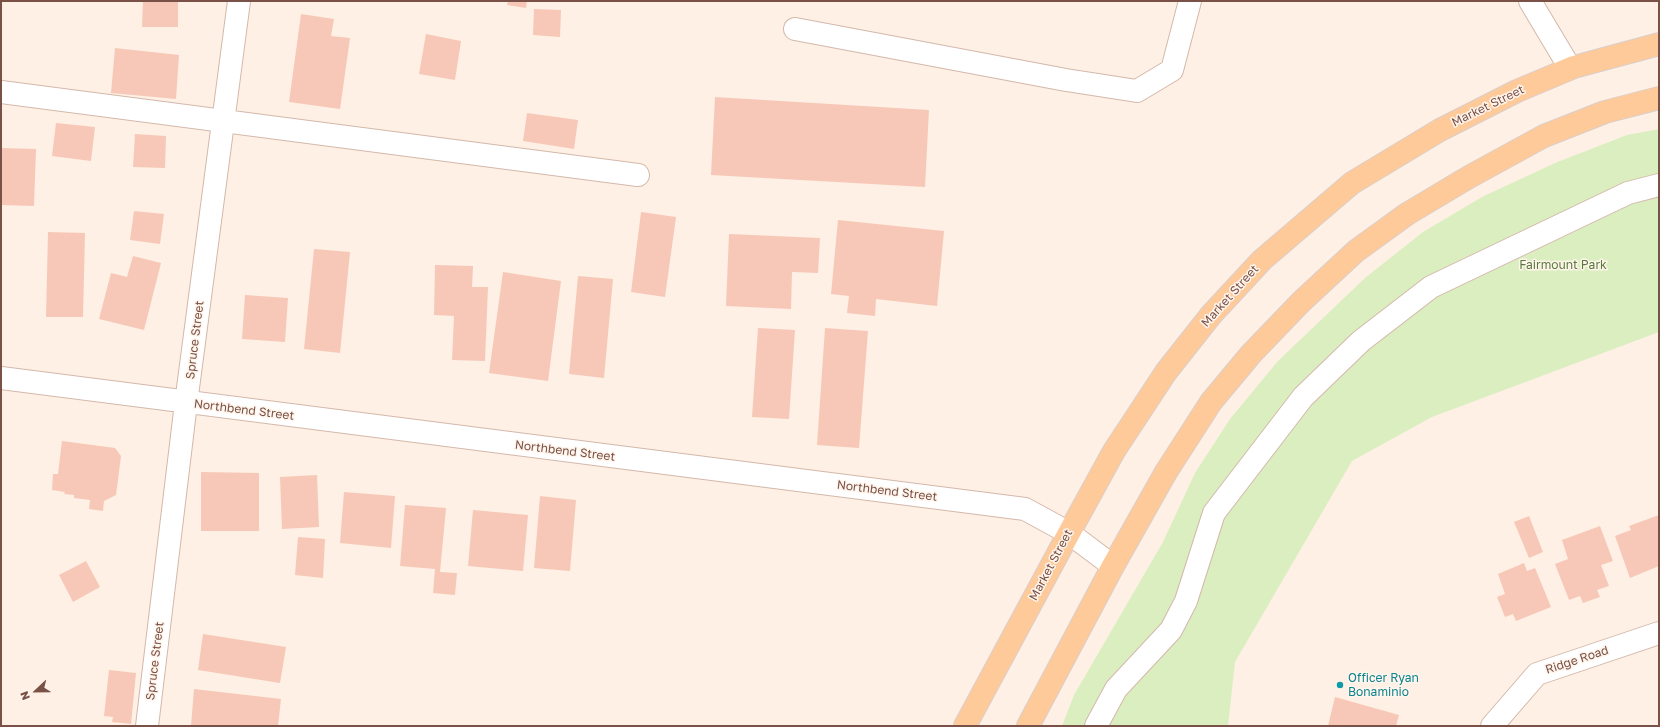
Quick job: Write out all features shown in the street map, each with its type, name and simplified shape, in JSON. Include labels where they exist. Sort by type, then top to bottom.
[{"type":"main road","name":"Market Street","points":[[965,726],[1068,533],[1114,451],[1166,372],[1212,315],[1262,260],[1352,183],[1440,130],[1517,90],[1570,68],[1659,44]]},
{"type":"main road","points":[[1028,726],[1113,566],[1166,472],[1211,402],[1257,348],[1301,302],[1356,251],[1407,214],[1469,177],[1544,136],[1605,112],[1659,98]]},
{"type":"street","name":"Spruce Street","points":[[147,726],[186,403],[239,1]]},
{"type":"street","points":[[795,29],[1066,80],[1137,91],[1172,70],[1190,1]]},
{"type":"street","points":[[1530,1],[1570,68]]},
{"type":"street","points":[[1,92],[638,175]]},
{"type":"street","points":[[1096,726],[1116,688],[1171,630],[1186,600],[1214,513],[1303,397],[1361,341],[1431,287],[1628,193],[1659,185]]},
{"type":"street","name":"Northbend Street","points":[[1,378],[186,403],[1025,509],[1068,533],[1113,566]]},
{"type":"street","name":"Ridge Road","points":[[1492,726],[1537,674],[1659,633]]},
{"type":"green space","name":"Fairmount Park","points":[[1659,129],[1659,332],[1432,417],[1352,461],[1235,662],[1228,726],[1062,726],[1074,695],[1163,542],[1195,473],[1230,419],[1278,361],[1365,278],[1423,232],[1482,197],[1555,163],[1627,135]]},
{"type":"building","points":[[143,1],[178,1],[178,27],[142,27]]},
{"type":"building","points":[[508,1],[527,1],[526,8],[507,5]]},
{"type":"building","points":[[534,9],[561,10],[560,37],[533,35]]},
{"type":"building","points":[[301,14],[334,19],[331,36],[350,38],[340,109],[289,102]]},
{"type":"building","points":[[426,34],[461,41],[455,80],[419,74]]},
{"type":"building","points":[[115,48],[179,55],[176,99],[111,93]]},
{"type":"building","points":[[715,97],[929,110],[925,187],[711,175]]},
{"type":"building","points":[[527,113],[578,120],[574,149],[523,141]]},
{"type":"building","points":[[56,123],[95,127],[91,161],[52,156]]},
{"type":"building","points":[[135,134],[166,136],[165,168],[133,167]]},
{"type":"building","points":[[1,148],[36,149],[34,206],[1,205]]},
{"type":"building","points":[[134,211],[164,214],[160,244],[130,240]]},
{"type":"building","points":[[641,212],[676,217],[665,297],[631,292]]},
{"type":"building","points":[[838,220],[944,231],[937,306],[876,299],[875,316],[847,313],[849,296],[831,294]]},
{"type":"building","points":[[48,232],[85,233],[83,317],[46,317]]},
{"type":"building","points":[[729,234],[820,238],[818,273],[792,272],[791,309],[726,306]]},
{"type":"building","points":[[314,249],[350,252],[340,353],[304,349]]},
{"type":"building","points":[[133,256],[161,263],[144,330],[99,319],[111,273],[127,277]]},
{"type":"building","points":[[435,265],[473,266],[472,287],[488,287],[485,361],[452,360],[454,316],[434,315]]},
{"type":"building","points":[[503,272],[561,281],[548,381],[489,373]]},
{"type":"building","points":[[578,276],[613,279],[604,378],[569,374]]},
{"type":"building","points":[[245,295],[288,298],[285,342],[242,339]]},
{"type":"building","points":[[758,328],[795,330],[789,419],[752,417]]},
{"type":"building","points":[[825,328],[868,331],[859,448],[817,445]]},
{"type":"building","points":[[62,441],[115,448],[121,456],[116,495],[104,501],[103,511],[89,509],[90,500],[74,498],[74,495],[64,494],[65,492],[52,490],[53,474],[58,474]]},
{"type":"building","points":[[201,472],[259,473],[259,531],[201,531]]},
{"type":"building","points":[[317,475],[319,527],[282,529],[280,477]]},
{"type":"building","points":[[344,492],[395,496],[391,548],[340,543]]},
{"type":"building","points":[[540,496],[576,500],[570,571],[534,568]]},
{"type":"building","points":[[405,505],[446,508],[440,572],[457,573],[455,595],[433,593],[435,569],[400,566]]},
{"type":"building","points":[[473,510],[528,515],[523,571],[468,566]]},
{"type":"building","points":[[1659,515],[1659,566],[1630,578],[1615,536],[1631,530],[1629,526]]},
{"type":"building","points":[[1529,516],[1543,552],[1529,558],[1514,522]]},
{"type":"building","points":[[1600,526],[1613,561],[1601,565],[1609,586],[1597,590],[1600,597],[1583,603],[1580,596],[1569,600],[1555,564],[1568,559],[1562,540]]},
{"type":"building","points":[[298,537],[325,539],[323,578],[295,575]]},
{"type":"building","points":[[86,561],[100,587],[73,602],[59,575]]},
{"type":"building","points":[[1524,563],[1527,571],[1535,568],[1551,607],[1516,621],[1513,614],[1505,617],[1497,597],[1505,594],[1498,574]]},
{"type":"building","points":[[203,634],[286,647],[280,683],[198,670]]},
{"type":"building","points":[[109,670],[136,673],[131,724],[112,722],[113,717],[104,716]]},
{"type":"building","points":[[194,689],[281,699],[278,726],[191,726]]},
{"type":"building","points":[[1335,697],[1399,715],[1396,726],[1328,726]]},
{"type":"place","name":"Officer Ryan Bonaminio","points":[[1340,685]]}]
